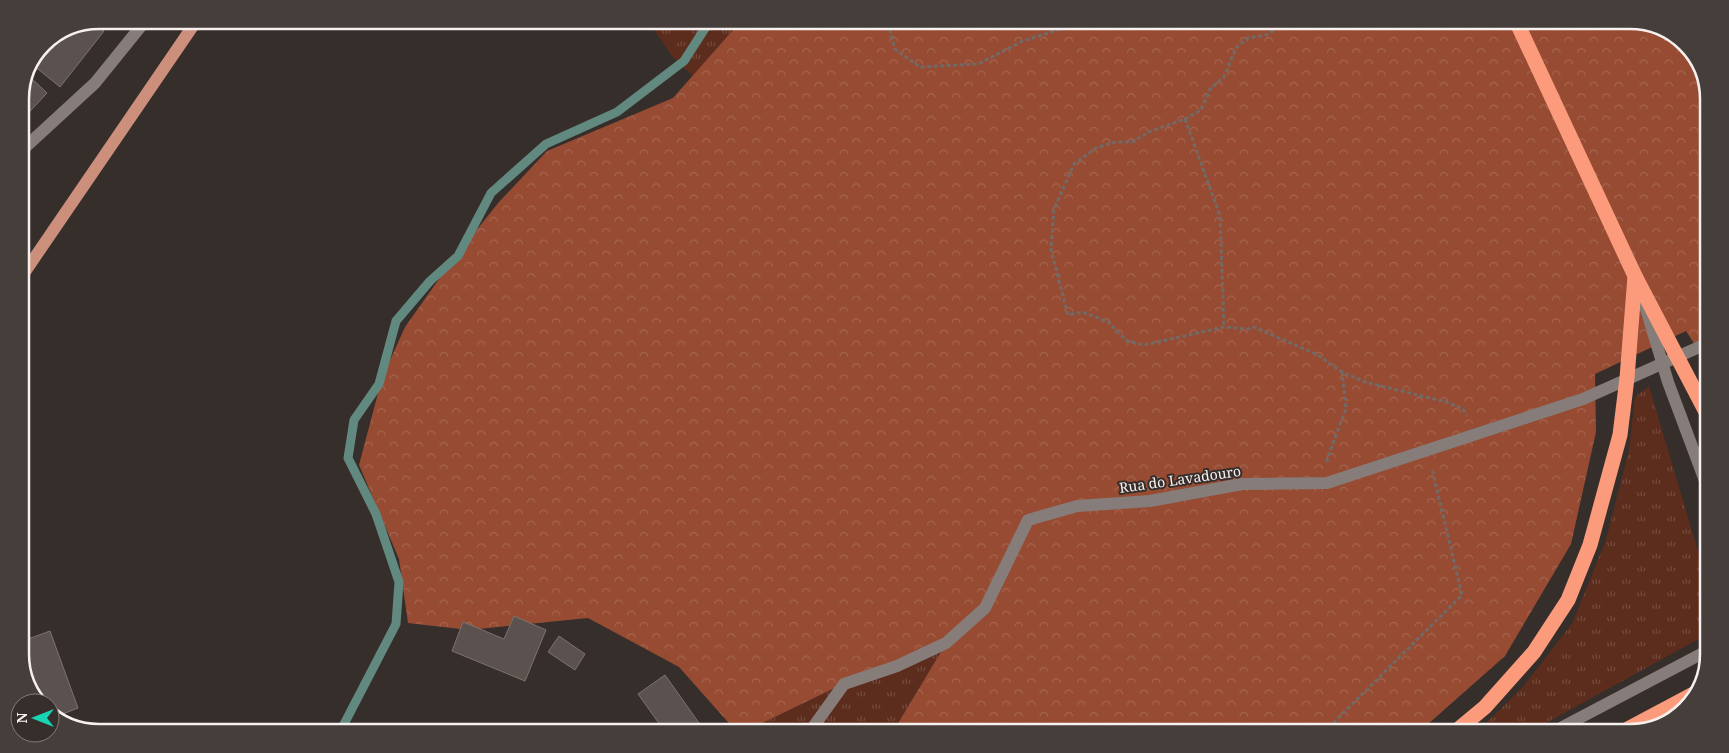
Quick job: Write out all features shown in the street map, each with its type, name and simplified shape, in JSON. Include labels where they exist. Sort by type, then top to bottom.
[{"type":"highway","points":[[1520,29],[1635,276],[1700,401]]},
{"type":"highway","points":[[1465,724],[1485,707],[1534,652],[1568,600],[1590,545],[1620,435],[1627,378],[1635,276]]},
{"type":"highway","points":[[1638,723],[1685,698]]},
{"type":"main road","points":[[29,266],[191,29]]},
{"type":"street","points":[[29,144],[95,83],[139,29]]},
{"type":"street","points":[[1635,276],[1668,382],[1700,468]]},
{"type":"street","name":"Rua do Lavadouro","points":[[815,724],[844,684],[896,666],[946,644],[985,608],[1028,520],[1077,506],[1150,501],[1242,484],[1327,482],[1583,399],[1700,347]]},
{"type":"street","points":[[1568,724],[1700,655]]},
{"type":"path","points":[[890,29],[895,49],[920,67],[978,64],[1023,41],[1060,29]]},
{"type":"path","points":[[1276,29],[1266,35],[1248,38],[1236,48],[1224,77],[1210,89],[1201,110],[1185,119],[1149,132],[1132,142],[1115,142],[1096,148],[1074,164],[1054,208],[1052,250],[1068,315],[1083,312],[1108,322],[1127,341],[1144,345],[1224,327],[1248,329],[1254,327],[1316,354],[1342,372],[1365,382],[1446,402],[1462,408],[1480,433]]},
{"type":"path","points":[[1185,119],[1220,216],[1224,327]]},
{"type":"path","points":[[1337,479],[1327,460],[1346,408],[1342,372]]},
{"type":"path","points":[[1332,724],[1462,595],[1428,450]]},
{"type":"green space","points":[[654,29],[734,29],[693,76],[672,56]]},
{"type":"green space","points":[[734,29],[1644,30],[1665,38],[1683,52],[1697,76],[1699,85],[1700,353],[1686,331],[1595,374],[1596,432],[1571,544],[1505,656],[1428,724],[898,724],[945,645],[843,684],[760,724],[730,724],[679,667],[588,618],[469,630],[408,623],[399,559],[359,465],[382,378],[405,327],[451,262],[499,202],[547,151],[673,98]]},
{"type":"green space","points":[[1649,386],[1700,558],[1700,638],[1544,724],[1485,724],[1523,687],[1573,622],[1606,540],[1629,450],[1635,397]]},
{"type":"green space","points":[[946,643],[898,724],[761,724],[844,684]]},
{"type":"building","points":[[100,29],[104,31],[60,87],[36,68],[40,60],[60,40],[72,34],[85,30]]},
{"type":"building","points":[[32,78],[47,93],[29,112]]},
{"type":"building","points":[[514,616],[546,630],[525,681],[452,651],[463,622],[504,639]]},
{"type":"building","points":[[50,631],[78,708],[63,714],[60,712],[60,693],[40,693],[32,677],[29,659],[29,639]]},
{"type":"building","points":[[559,636],[585,654],[575,670],[548,652]]},
{"type":"building","points":[[665,675],[700,724],[659,724],[638,694]]},
{"type":"waterway","points":[[344,724],[396,624],[399,582],[376,514],[348,458],[354,420],[379,384],[396,321],[430,281],[458,256],[491,193],[546,144],[617,112],[684,61],[705,29]]}]
